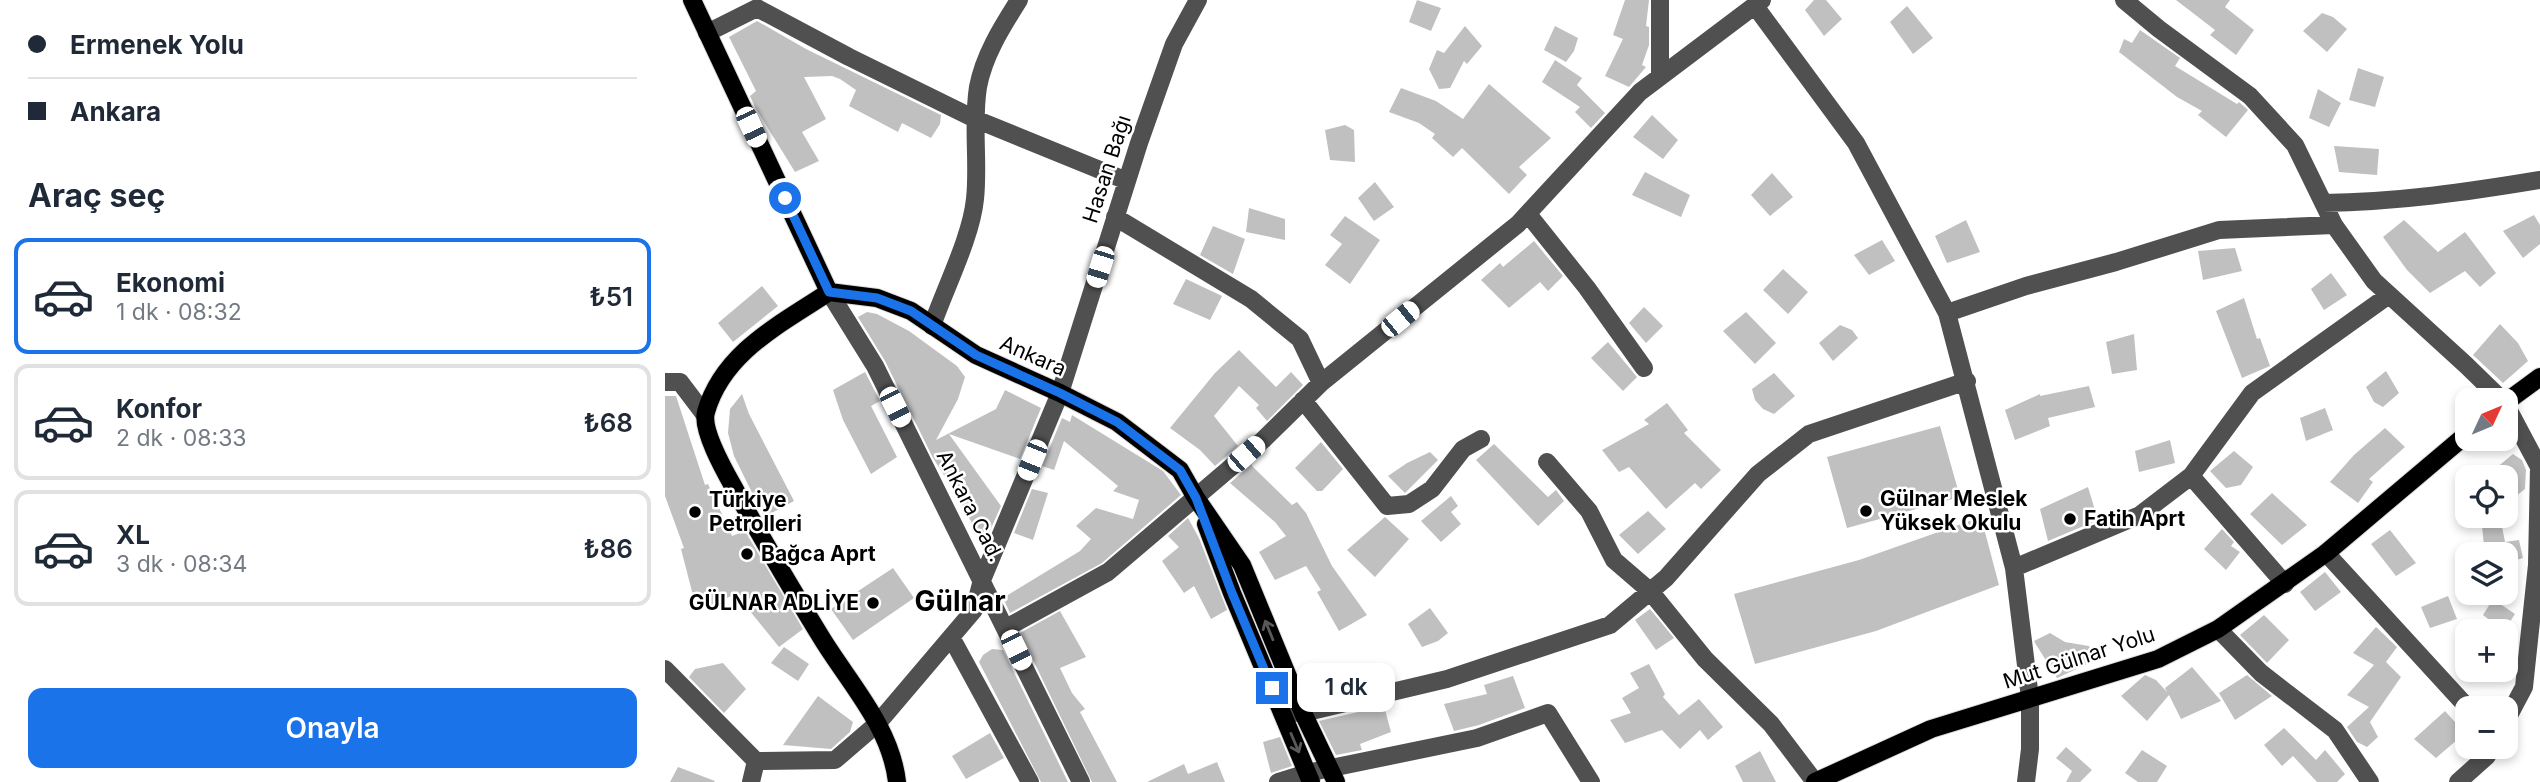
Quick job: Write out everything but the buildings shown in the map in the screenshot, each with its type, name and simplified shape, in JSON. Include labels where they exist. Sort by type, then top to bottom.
[{"type":"main road","points":[[692,0],[829,292],[758,339],[732,363],[705,415],[716,455],[749,516],[822,639],[878,723],[896,772],[897,782]]},
{"type":"main road","name":"Ankara","points":[[829,292],[877,298],[911,311],[976,355],[1117,422],[1180,470],[1242,565],[1303,713],[1333,775]]},
{"type":"main road","points":[[2518,393],[2540,377]]},
{"type":"main road","name":"Mut Gülnar Yolu","points":[[1815,782],[1931,729],[2158,659],[2218,629],[2326,553],[2455,444]]},
{"type":"main road","name":"Ankara","points":[[1196,498],[1232,593],[1309,777]]},
{"type":"street","points":[[932,326],[967,234],[975,200],[975,119],[978,85],[993,42],[1019,0]]},
{"type":"street","name":"Hasan Bağı","points":[[756,761],[835,760],[878,723],[974,610],[982,579],[1060,393],[1115,217],[1174,44],[1198,0]]},
{"type":"street","points":[[1660,0],[1660,77]]},
{"type":"street","points":[[2124,0],[2250,96],[2295,145],[2335,225],[2374,281],[2489,388]]},
{"type":"street","points":[[1006,628],[1108,572],[1263,440],[1321,383],[1518,224],[1640,92],[1758,3],[1856,143],[1947,313],[2014,568],[2029,698],[2030,749],[2026,782]]},
{"type":"street","points":[[707,33],[758,4],[849,58],[975,119],[1127,181]]},
{"type":"street","points":[[2323,203],[2376,202],[2453,194],[2540,180]]},
{"type":"street","points":[[1528,214],[1587,288],[1644,368]]},
{"type":"street","points":[[1115,217],[1251,299],[1300,339],[1321,383]]},
{"type":"street","points":[[1947,313],[2026,286],[2116,262],[2218,230],[2335,225]]},
{"type":"street","name":"Ankara Cad.","points":[[829,292],[874,366],[1081,782]]},
{"type":"street","points":[[2014,568],[2140,514],[2191,476],[2252,393],[2389,295]]},
{"type":"street","points":[[1282,712],[1303,713],[1447,679],[1610,625],[1666,578],[1758,474],[1809,434],[1967,381]]},
{"type":"street","points":[[665,383],[680,382],[705,415]]},
{"type":"street","points":[[1303,400],[1387,506],[1409,504],[1431,489],[1464,449],[1481,439]]},
{"type":"street","points":[[2518,427],[2539,467],[2537,565],[2524,687],[2518,698]]},
{"type":"street","points":[[1547,462],[1589,511],[1614,560],[1650,591],[1705,659],[1771,724],[1815,782]]},
{"type":"street","points":[[2191,476],[2285,584]]},
{"type":"street","points":[[2326,553],[2457,696]]},
{"type":"street","points":[[2218,629],[2261,673],[2335,730],[2370,782]]},
{"type":"street","points":[[951,637],[1030,782]]},
{"type":"street","points":[[665,669],[756,761],[751,782]]},
{"type":"street","points":[[1278,782],[1333,775],[1478,738],[1548,713],[1591,782]]},
{"type":"street","points":[[2458,782],[2484,759]]},
{"type":"place","name":"Gülnar Meslek Yüksek Okulu","points":[[1866,511]]},
{"type":"place","name":"Türkiye Petrolleri","points":[[695,512]]},
{"type":"place","name":"Fatih Aprt","points":[[2070,519]]},
{"type":"place","name":"Bağca Aprt","points":[[747,554]]},
{"type":"place","name":"GÜLNAR ADLİYE","points":[[873,603]]},
{"type":"district","name":"Gülnar","points":[[960,601]]},
{"type":"route","points":[[785,198],[829,292],[877,298],[911,311],[976,355],[1117,422],[1180,470],[1196,498],[1272,688]]}]
